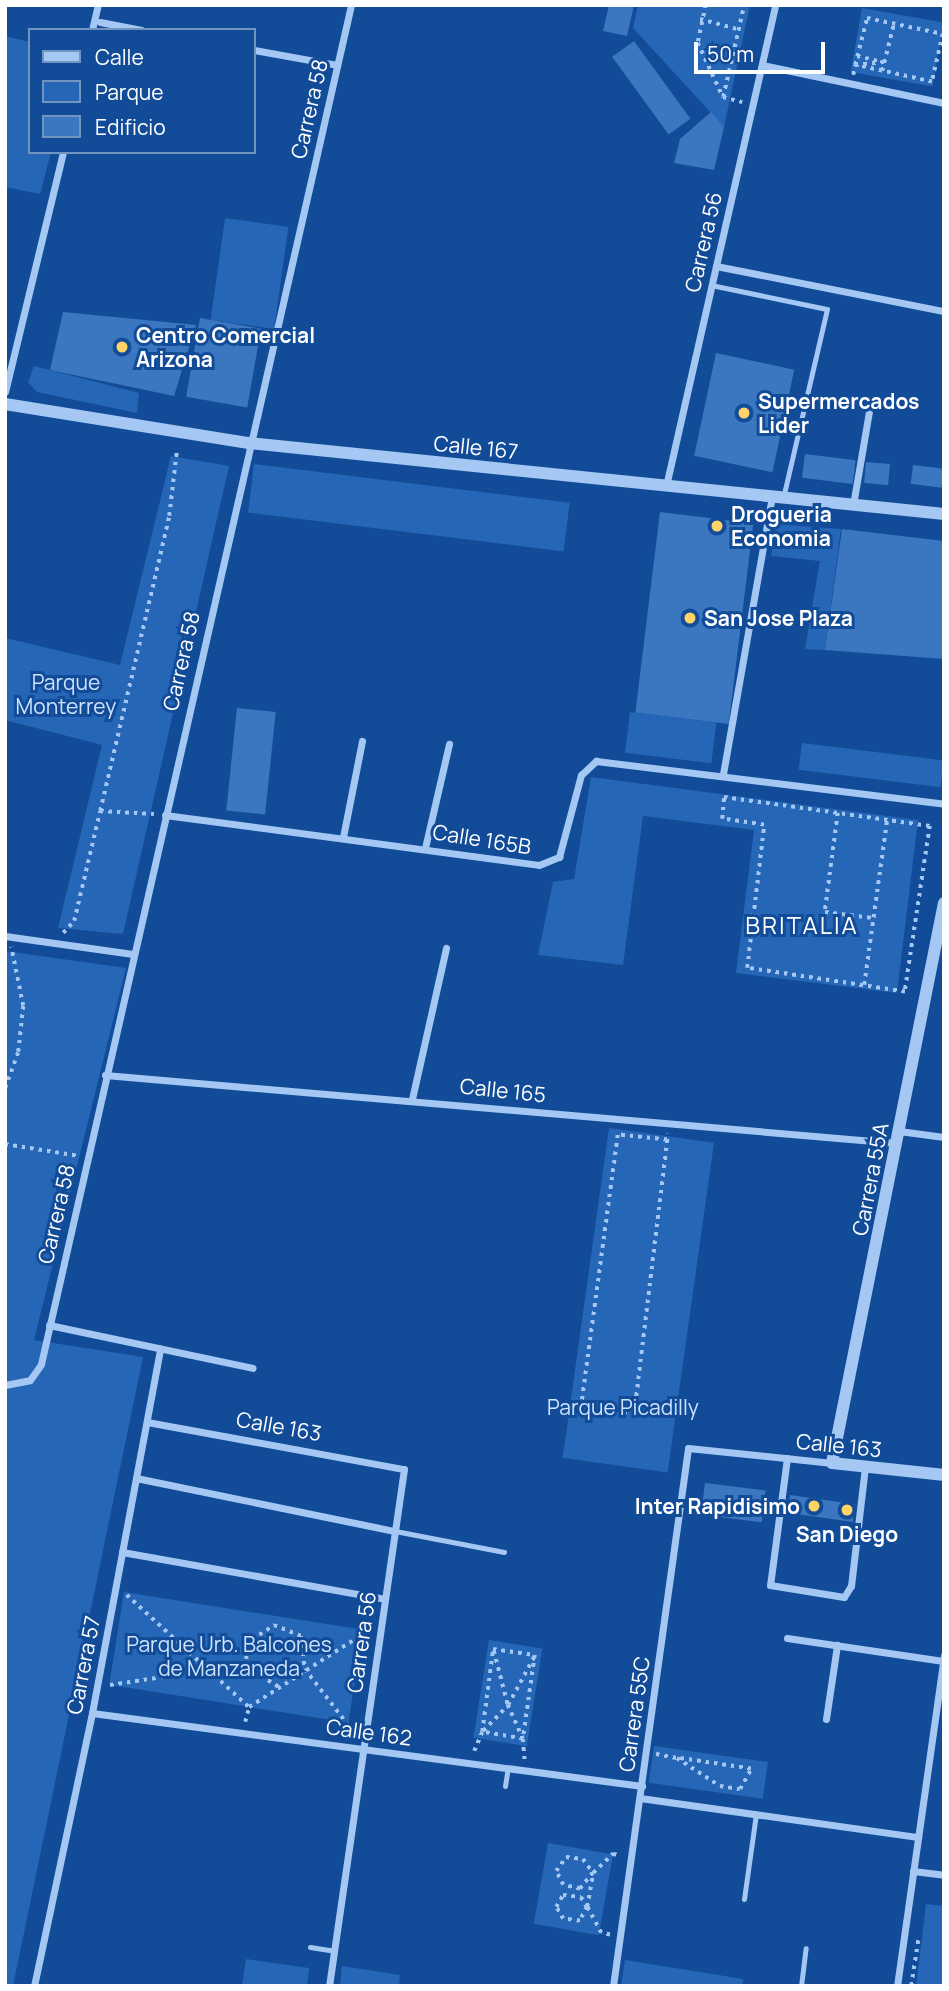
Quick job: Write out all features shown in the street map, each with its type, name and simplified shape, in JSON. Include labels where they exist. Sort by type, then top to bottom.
[{"type":"street","points":[[92,28],[98,5]]},
{"type":"street","name":"Carrera 58","points":[[5,1385],[30,1380],[41,1363],[351,5]]},
{"type":"street","name":"Carrera 56","points":[[666,486],[775,5]]},
{"type":"street","points":[[100,22],[131,28]]},
{"type":"street","points":[[256,50],[337,65]]},
{"type":"street","points":[[762,65],[944,103]]},
{"type":"street","points":[[5,392],[64,154]]},
{"type":"street","points":[[716,267],[944,311]]},
{"type":"street","points":[[853,505],[870,400]]},
{"type":"street","name":"Calle 167","points":[[5,404],[249,443],[944,514]]},
{"type":"street","points":[[723,774],[778,497]]},
{"type":"street","points":[[343,837],[362,741]]},
{"type":"street","points":[[425,848],[449,744]]},
{"type":"street","name":"Calle 165B","points":[[164,815],[549,864],[559,857],[581,775],[596,761],[723,774],[944,804]]},
{"type":"street","name":"Carrera 55A","points":[[832,1463],[943,907]]},
{"type":"street","points":[[7,937],[133,954]]},
{"type":"street","points":[[412,1099],[446,948]]},
{"type":"street","name":"Calle 165","points":[[105,1075],[898,1137],[944,1137]]},
{"type":"street","points":[[49,1325],[253,1368]]},
{"type":"street","name":"Carrera 57","points":[[34,1986],[92,1713],[160,1349]]},
{"type":"street","name":"Calle 163","points":[[146,1422],[404,1469]]},
{"type":"street","name":"Calle 163","points":[[688,1448],[944,1475]]},
{"type":"street","name":"Carrera 55C","points":[[613,1986],[688,1448]]},
{"type":"street","points":[[787,1458],[770,1585],[844,1597],[851,1586],[865,1467]]},
{"type":"street","name":"Carrera 56","points":[[329,1986],[404,1469]]},
{"type":"street","points":[[136,1478],[395,1531]]},
{"type":"street","points":[[122,1552],[385,1599]]},
{"type":"street","points":[[787,1637],[943,1661]]},
{"type":"street","points":[[827,1719],[837,1645]]},
{"type":"street","points":[[897,1986],[944,1655]]},
{"type":"street","name":"Calle 162","points":[[92,1713],[642,1786]]},
{"type":"street","points":[[640,1798],[918,1837]]},
{"type":"street","points":[[913,1871],[944,1875]]},
{"type":"lane","points":[[712,285],[827,310],[778,497]]},
{"type":"lane","points":[[395,1531],[504,1552]]},
{"type":"lane","points":[[506,1786],[508,1768]]},
{"type":"lane","points":[[744,1899],[756,1814]]},
{"type":"lane","points":[[310,1947],[334,1951]]},
{"type":"lane","points":[[801,1986],[806,1948]]},
{"type":"path","points":[[706,5],[700,19],[698,43],[723,97]]},
{"type":"path","points":[[723,97],[744,5]]},
{"type":"path","points":[[867,18],[943,34],[932,82],[855,65],[867,18]]},
{"type":"path","points":[[700,19],[739,29]]},
{"type":"path","points":[[882,71],[894,23]]},
{"type":"path","points":[[857,56],[884,62]]},
{"type":"path","points":[[855,65],[884,62]]},
{"type":"path","points":[[723,97],[753,104]]},
{"type":"path","points":[[54,935],[74,921],[169,516],[177,447]]},
{"type":"path","points":[[724,797],[838,813],[930,826],[905,992],[747,968],[764,825],[722,819],[724,797]]},
{"type":"path","points":[[100,811],[164,815]]},
{"type":"path","points":[[838,813],[825,912],[873,918]]},
{"type":"path","points":[[864,985],[887,820]]},
{"type":"path","points":[[5,1088],[18,1052],[23,1006],[7,937]]},
{"type":"path","points":[[618,1135],[667,1140],[634,1413],[580,1407],[618,1135]]},
{"type":"path","points":[[5,1144],[87,1157]]},
{"type":"path","points":[[115,1591],[124,1592],[248,1707],[363,1630],[380,1632]]},
{"type":"path","points":[[278,1687],[247,1668],[245,1644],[274,1625],[301,1636],[305,1669],[348,1723]]},
{"type":"path","points":[[493,1648],[535,1655]]},
{"type":"path","points":[[493,1648],[508,1705],[523,1739]]},
{"type":"path","points":[[469,1763],[482,1732],[493,1648]]},
{"type":"path","points":[[482,1732],[508,1705],[535,1655]]},
{"type":"path","points":[[526,1770],[523,1739],[535,1655]]},
{"type":"path","points":[[109,1685],[208,1670]]},
{"type":"path","points":[[482,1732],[523,1739]]},
{"type":"path","points":[[647,1752],[751,1769],[740,1789],[720,1786],[677,1758]]},
{"type":"path","points":[[601,1933],[587,1907],[581,1897],[563,1895],[556,1907],[563,1919],[580,1921],[587,1907],[593,1874],[583,1859],[566,1857],[556,1871],[563,1885],[580,1889],[593,1874],[613,1854]]},
{"type":"green space","points":[[638,5],[750,5],[724,127],[633,28]]},
{"type":"green space","points":[[862,8],[944,22],[932,86],[851,72]]},
{"type":"green space","points":[[5,36],[28,42],[28,154],[50,154],[40,194],[5,187]]},
{"type":"green space","points":[[225,218],[288,227],[274,329],[211,320]]},
{"type":"green space","points":[[34,366],[139,393],[137,413],[37,392],[28,382]]},
{"type":"green space","name":"Parque Monterrey","points":[[171,456],[229,466],[123,934],[58,928],[102,745],[5,720],[5,638],[120,665]]},
{"type":"green space","points":[[254,464],[570,503],[564,551],[248,513]]},
{"type":"green space","points":[[776,524],[841,529],[825,650],[805,649],[820,561],[771,556]]},
{"type":"green space","points":[[630,712],[716,723],[711,763],[625,753]]},
{"type":"green space","points":[[802,743],[944,760],[941,787],[799,770]]},
{"type":"green space","points":[[591,777],[918,820],[897,993],[736,973],[754,830],[643,816],[623,965],[538,955],[553,882],[574,879]]},
{"type":"green space","points":[[5,951],[126,968],[34,1340],[143,1357],[13,1986],[5,1986]]},
{"type":"green space","name":"Parque Picadilly","points":[[609,1128],[714,1143],[668,1473],[563,1458]]},
{"type":"green space","name":"Parque Urb. Balcones de Manzaneda","points":[[124,1592],[363,1630],[348,1723],[109,1685]]},
{"type":"green space","points":[[489,1640],[542,1648],[527,1746],[474,1738]]},
{"type":"green space","points":[[654,1746],[768,1762],[763,1799],[649,1783]]},
{"type":"green space","points":[[548,1843],[613,1854],[599,1935],[534,1924]]},
{"type":"green space","points":[[926,1904],[944,1906],[944,1986],[916,1986]]},
{"type":"green space","points":[[246,1959],[309,1968],[307,1986],[242,1986]]},
{"type":"green space","points":[[625,1960],[743,1979],[742,1986],[621,1986]]},
{"type":"green space","points":[[342,1966],[400,1975],[399,1986],[340,1986]]},
{"type":"building","points":[[609,5],[634,5],[627,36],[603,31]]},
{"type":"building","points":[[634,41],[690,119],[669,135],[612,57]]},
{"type":"building","points":[[711,112],[724,127],[714,170],[674,163],[680,139]]},
{"type":"building","name":"Centro Comercial Arizona","points":[[63,312],[196,325],[174,396],[50,370]]},
{"type":"building","points":[[200,318],[261,329],[247,408],[186,397]]},
{"type":"building","name":"Supermercados Lider","points":[[716,353],[794,370],[772,472],[694,456]]},
{"type":"building","points":[[805,454],[856,460],[853,484],[802,478]]},
{"type":"building","points":[[866,462],[890,464],[888,485],[864,483]]},
{"type":"building","points":[[913,465],[944,469],[941,488],[911,484]]},
{"type":"building","name":"San Jose Plaza","points":[[660,512],[753,523],[729,724],[635,712]]},
{"type":"building","points":[[842,529],[944,541],[944,659],[825,650]]},
{"type":"building","points":[[237,708],[276,712],[265,815],[226,810]]},
{"type":"building","points":[[705,1483],[766,1490],[762,1522],[701,1515]]},
{"type":"building","points":[[790,1495],[855,1504],[853,1522],[787,1513]]},
{"type":"place","name":"Centro Comercial Arizona","points":[[122,347]]},
{"type":"place","name":"Supermercados Lider","points":[[744,413]]},
{"type":"place","name":"Drogueria Economia","points":[[717,526]]},
{"type":"place","name":"San Jose Plaza","points":[[690,618]]},
{"type":"place","name":"Inter Rapidisimo","points":[[814,1506]]},
{"type":"place","name":"San Diego","points":[[847,1510]]},
{"type":"district","name":"BRITALIA","points":[[802,925]]}]
